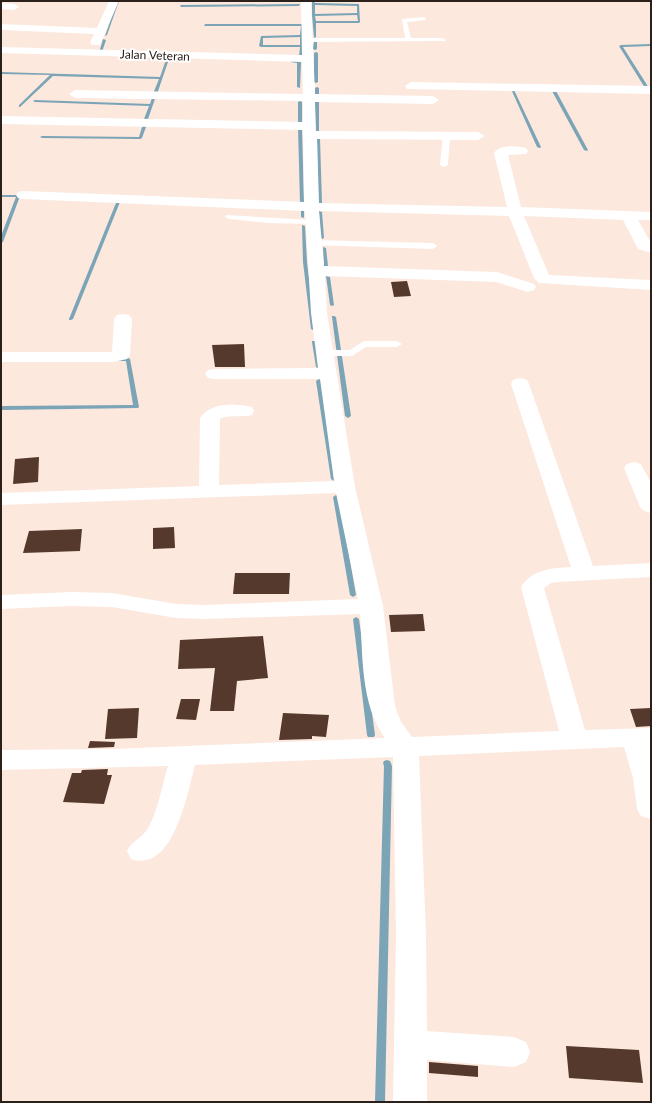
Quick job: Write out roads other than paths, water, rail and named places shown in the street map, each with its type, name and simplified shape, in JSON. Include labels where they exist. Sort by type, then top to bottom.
[{"type":"street","points":[[306,1],[308,59],[312,90],[309,131],[313,243],[319,313],[345,487],[371,606],[377,672],[382,706],[389,726],[406,748],[412,935],[410,1102]]},
{"type":"street","points":[[91,53],[113,3]]},
{"type":"street","points":[[1,6],[14,7]]},
{"type":"street","points":[[1,27],[100,31]]},
{"type":"street","name":"Jalan Veteran","points":[[1,50],[308,59]]},
{"type":"street","points":[[396,86],[651,90]]},
{"type":"street","points":[[75,94],[312,90],[433,100]]},
{"type":"street","points":[[1,120],[478,136]]},
{"type":"street","points":[[521,151],[503,151],[500,153],[515,212],[542,278],[545,280],[651,285]]},
{"type":"street","points":[[23,195],[312,214],[515,212],[651,216]]},
{"type":"street","points":[[628,215],[642,246],[651,248]]},
{"type":"street","points":[[315,271],[497,277],[528,287]]},
{"type":"street","points":[[1,357],[114,357],[121,355],[123,319]]},
{"type":"street","points":[[214,374],[329,373]]},
{"type":"street","points":[[520,384],[584,573]]},
{"type":"street","points":[[208,492],[210,418],[214,414],[222,411],[245,411]]},
{"type":"street","points":[[634,468],[651,507]]},
{"type":"street","points":[[1,499],[345,487]]},
{"type":"street","points":[[574,739],[532,587],[536,581],[545,577],[584,573],[651,570]]},
{"type":"street","points":[[1,602],[71,599],[112,600],[176,611],[204,612],[371,606]]},
{"type":"street","points":[[1,760],[184,756],[406,748],[642,737],[651,809]]},
{"type":"street","points":[[141,851],[155,840],[164,824],[184,756]]},
{"type":"street","points":[[411,1044],[514,1052]]},
{"type":"lane","points":[[408,40],[404,20],[424,19]]},
{"type":"lane","points":[[308,40],[443,40]]},
{"type":"lane","points":[[444,164],[446,136]]},
{"type":"lane","points":[[229,217],[252,218],[268,221],[312,214]]},
{"type":"lane","points":[[313,243],[433,246]]},
{"type":"lane","points":[[326,354],[352,353],[359,346],[368,343],[397,344]]},
{"type":"waterway","points":[[106,35],[118,1]]},
{"type":"waterway","points":[[313,4],[358,5],[359,14]]},
{"type":"waterway","points":[[313,4],[314,15]]},
{"type":"waterway","points":[[181,6],[299,5]]},
{"type":"waterway","points":[[314,15],[359,14]]},
{"type":"waterway","points":[[314,22],[359,22],[359,14]]},
{"type":"waterway","points":[[314,15],[314,22]]},
{"type":"waterway","points":[[314,22],[315,37]]},
{"type":"waterway","points":[[205,25],[302,25],[301,57],[295,57]]},
{"type":"waterway","points":[[301,36],[262,37],[261,46],[301,46]]},
{"type":"waterway","points":[[100,52],[104,40]]},
{"type":"waterway","points":[[315,42],[315,49]]},
{"type":"waterway","points":[[647,88],[621,46],[651,45]]},
{"type":"waterway","points":[[316,53],[316,82]]},
{"type":"waterway","points":[[161,78],[168,58],[175,58]]},
{"type":"waterway","points":[[292,61],[299,62],[299,87]]},
{"type":"waterway","points":[[1,73],[52,75]]},
{"type":"waterway","points":[[20,106],[52,75]]},
{"type":"waterway","points":[[52,75],[161,78]]},
{"type":"waterway","points":[[155,94],[161,78]]},
{"type":"waterway","points":[[317,88],[317,96]]},
{"type":"waterway","points":[[512,90],[539,147]]},
{"type":"waterway","points":[[554,91],[586,150]]},
{"type":"waterway","points":[[151,105],[153,99]]},
{"type":"waterway","points":[[35,101],[151,105]]},
{"type":"waterway","points":[[300,102],[300,123]]},
{"type":"waterway","points":[[317,102],[317,132]]},
{"type":"waterway","points":[[146,119],[151,105]]},
{"type":"waterway","points":[[42,137],[140,138],[145,124]]},
{"type":"waterway","points":[[300,128],[302,203]]},
{"type":"waterway","points":[[318,139],[320,203]]},
{"type":"waterway","points":[[1,196],[18,196],[1,242]]},
{"type":"waterway","points":[[71,319],[118,202],[111,201]]},
{"type":"waterway","points":[[302,209],[303,217]]},
{"type":"waterway","points":[[320,212],[322,238]]},
{"type":"waterway","points":[[303,226],[305,262],[313,329]]},
{"type":"waterway","points":[[324,248],[326,266]]},
{"type":"waterway","points":[[328,277],[332,305]]},
{"type":"waterway","points":[[334,317],[348,416]]},
{"type":"waterway","points":[[314,342],[318,367]]},
{"type":"waterway","points":[[1,408],[136,407],[128,359],[119,360]]},
{"type":"waterway","points":[[319,381],[334,479]]},
{"type":"waterway","points":[[336,497],[353,595]]},
{"type":"waterway","points":[[356,619],[371,735]]},
{"type":"waterway","points":[[380,1102],[387,763]]}]
